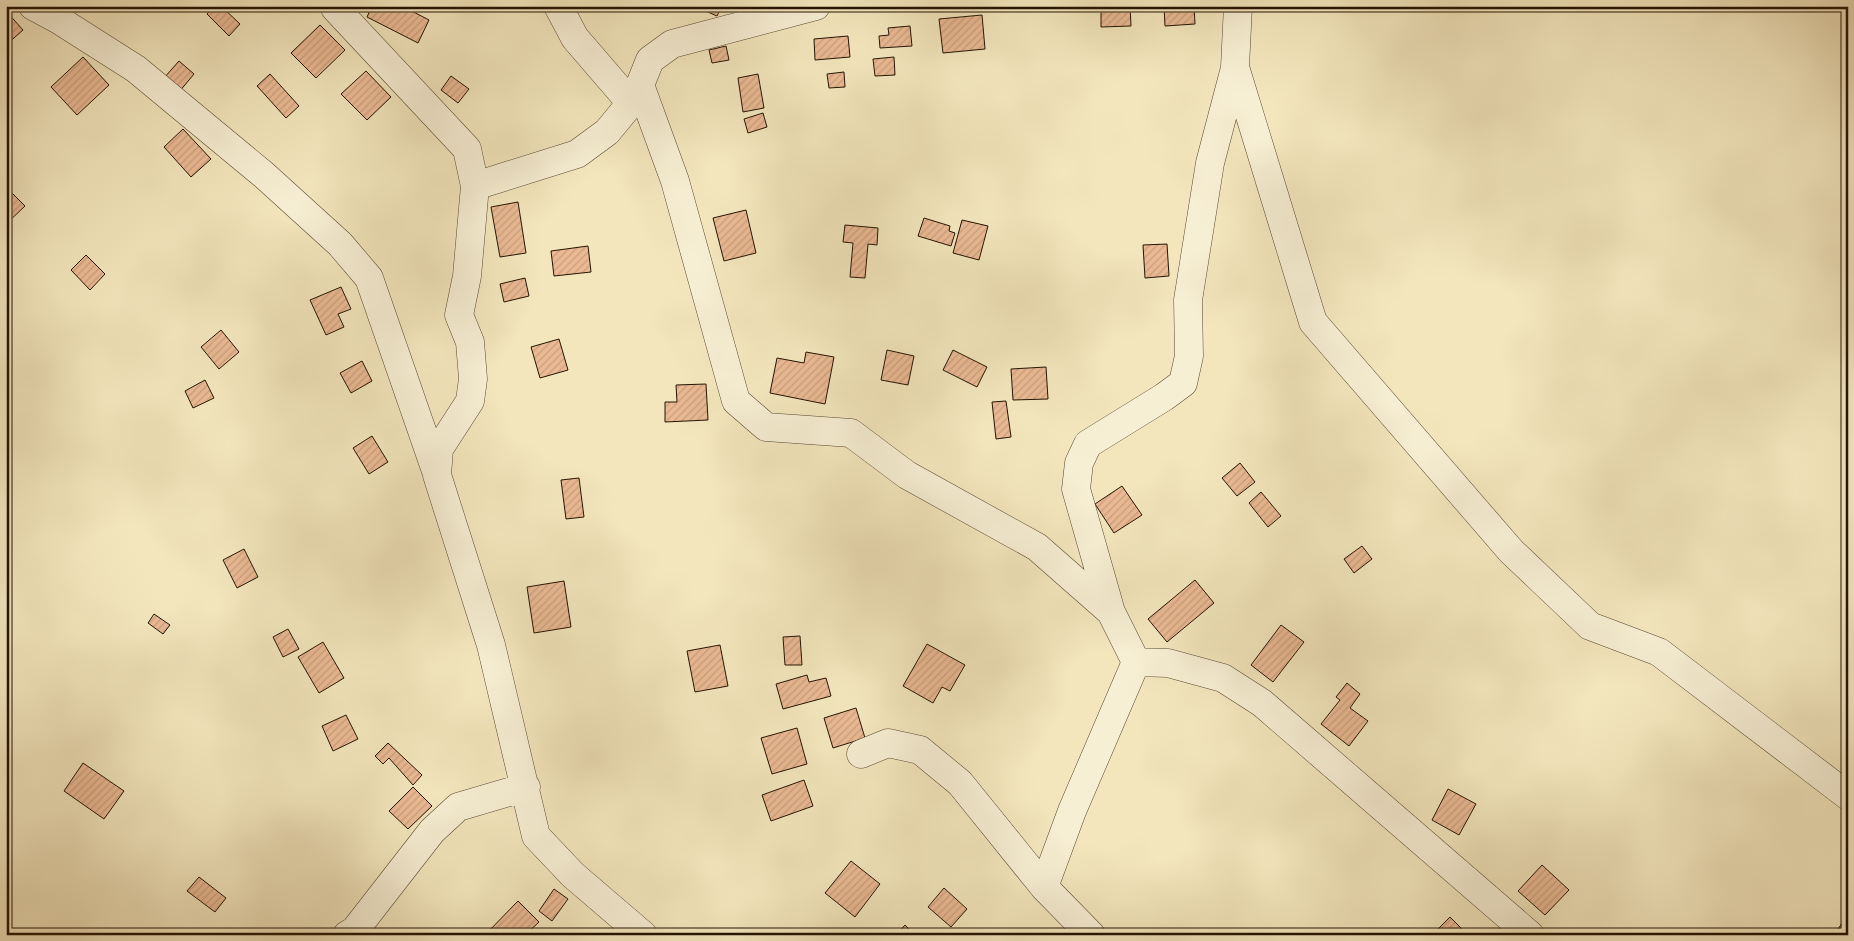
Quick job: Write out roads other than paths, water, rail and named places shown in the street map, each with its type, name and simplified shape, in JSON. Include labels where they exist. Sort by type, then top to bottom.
[{"type":"street","points":[[33,6],[60,20],[136,69],[264,175],[340,244],[369,278],[437,475],[490,644],[526,787],[536,836],[573,875],[643,935]]},
{"type":"street","points":[[558,6],[575,38],[635,94],[675,181],[736,401],[766,427],[851,433],[907,474],[1038,547],[1111,612]]},
{"type":"street","points":[[474,186],[577,154],[606,132],[635,94],[650,60],[672,44],[816,6]]},
{"type":"street","points":[[1044,887],[1072,811],[1136,662],[1111,612],[1076,490],[1079,463],[1088,444],[1164,397],[1183,383],[1188,356],[1188,300],[1210,163],[1235,67],[1238,6]]},
{"type":"street","points":[[335,8],[467,149],[474,186],[467,276],[459,315],[470,342],[473,379],[470,401],[439,449],[437,475]]},
{"type":"street","points":[[1235,67],[1312,322],[1511,551],[1590,626],[1660,652],[1848,796]]},
{"type":"street","points":[[1136,662],[1168,663],[1223,678],[1262,703],[1530,935]]},
{"type":"street","points":[[861,754],[888,743],[920,750],[960,782],[1044,887],[1091,935]]},
{"type":"street","points":[[347,935],[355,930],[432,831],[458,807],[526,787]]}]
